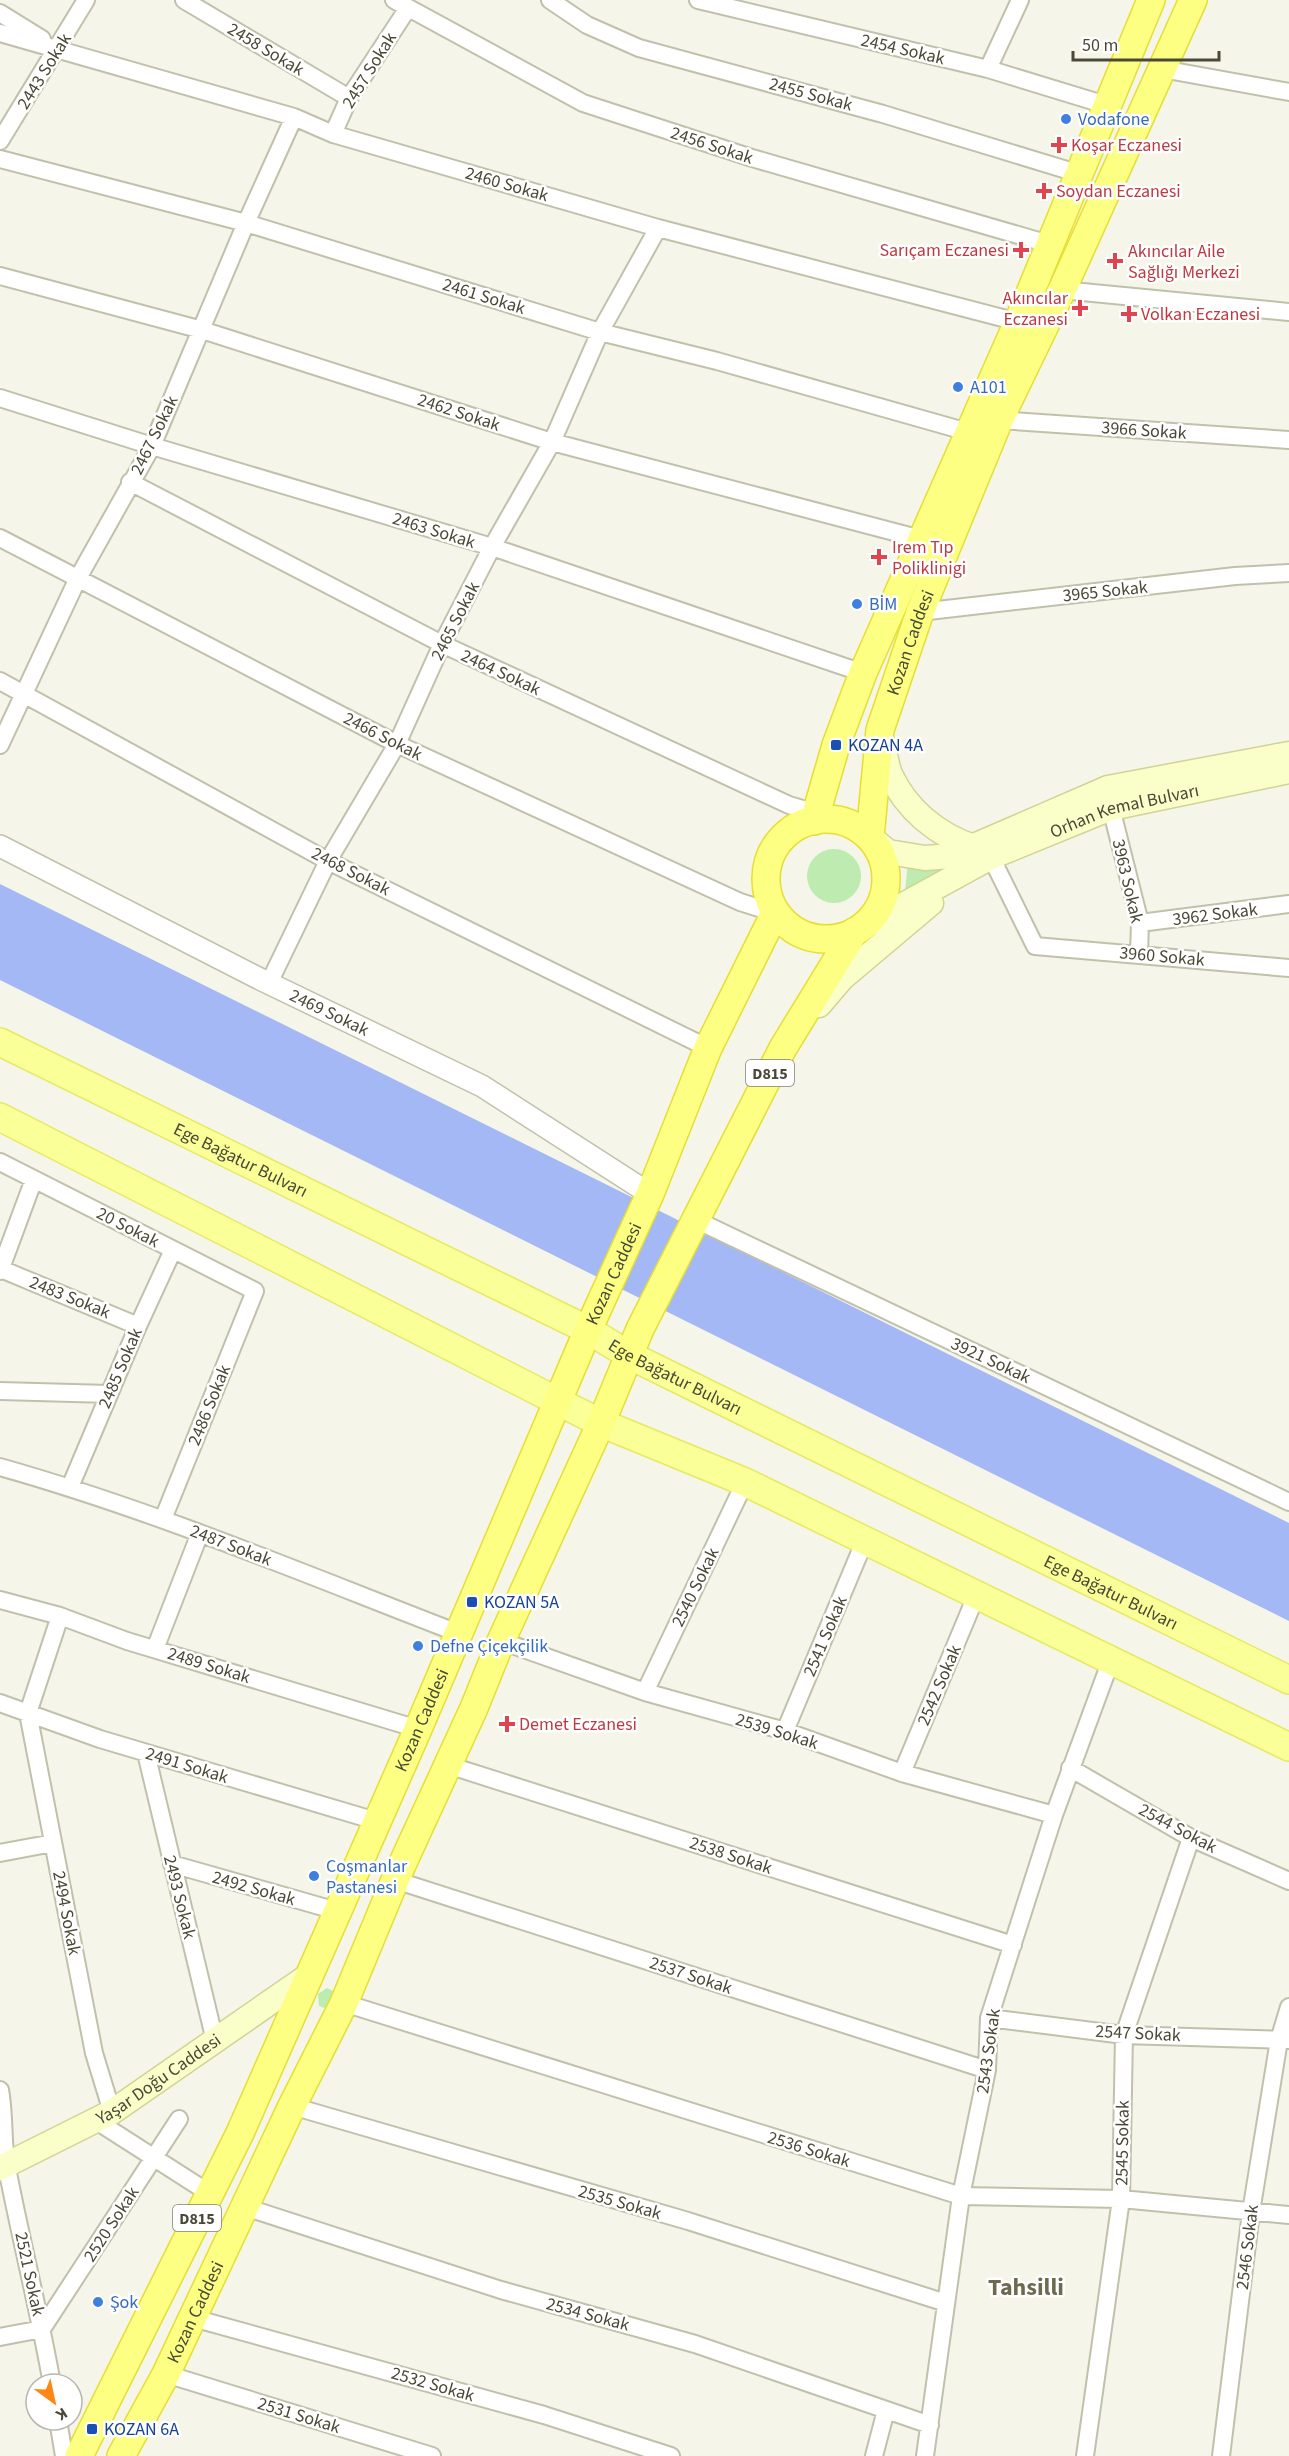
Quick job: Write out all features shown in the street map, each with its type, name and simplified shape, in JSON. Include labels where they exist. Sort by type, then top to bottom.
[{"type":"highway","name":"Kozan Caddesi","points":[[815,817],[836,745],[863,673],[1018,322],[1151,0]]},
{"type":"highway","name":"Kozan Caddesi","points":[[870,837],[880,730],[920,612],[999,420],[1062,290],[1193,0]]},
{"type":"highway","points":[[775,913],[768,896],[769,862],[775,848],[784,837],[815,817],[833,819],[852,826],[870,837]]},
{"type":"highway","name":"D815","points":[[775,913],[785,925],[819,939],[838,939],[854,932],[873,916],[883,900],[886,875],[881,855],[870,837]]},
{"type":"highway","name":"Kozan Caddesi","points":[[79,2456],[240,2133],[418,1729],[588,1330],[650,1194],[708,1048],[775,913]]},
{"type":"highway","name":"Kozan Caddesi","points":[[121,2456],[166,2374],[342,2005],[501,1641],[601,1423],[640,1329],[783,1048],[854,932]]},
{"type":"highway","points":[[297,2001],[307,2014],[342,2005],[332,1976],[318,1974],[308,1976]]},
{"type":"main road","points":[[880,730],[890,773],[908,804],[940,833],[982,852]]},
{"type":"main road","name":"Orhan Kemal Bulvarı","points":[[969,871],[982,852],[1108,788],[1289,753]]},
{"type":"main road","name":"Orhan Kemal Bulvarı","points":[[982,852],[1112,808],[1289,771]]},
{"type":"main road","points":[[870,837],[888,852],[925,858],[982,852]]},
{"type":"main road","points":[[854,932],[969,871]]},
{"type":"main road","points":[[783,1048],[843,978],[969,871]]},
{"type":"main road","name":"Ege Bağatur Bulvarı","points":[[0,1042],[588,1330],[629,1355],[1289,1680]]},
{"type":"main road","points":[[0,1117],[601,1423],[745,1482],[1289,1747]]},
{"type":"main road","name":"Yaşar Doğu Caddesi","points":[[3,2166],[103,2116],[215,2042],[308,1976]]},
{"type":"street","name":"2443 Sokak","points":[[0,141],[86,0]]},
{"type":"street","name":"2458 Sokak","points":[[184,0],[349,98]]},
{"type":"street","name":"2455 Sokak","points":[[550,0],[587,25],[639,48],[883,114],[1080,174]]},
{"type":"street","name":"2454 Sokak","points":[[699,0],[988,69],[1106,105]]},
{"type":"street","points":[[988,69],[1020,0]]},
{"type":"street","name":"2457 Sokak","points":[[333,134],[349,98],[401,4]]},
{"type":"street","name":"2456 Sokak","points":[[401,4],[583,103],[752,158],[1049,244]]},
{"type":"street","points":[[0,13],[58,49]]},
{"type":"street","name":"2460 Sokak","points":[[0,33],[294,117],[333,134],[658,228],[1018,322]]},
{"type":"street","points":[[1162,69],[1289,92]]},
{"type":"street","name":"2467 Sokak","points":[[0,745],[78,578],[152,446],[246,223],[294,117]]},
{"type":"street","name":"2461 Sokak","points":[[0,159],[246,223],[600,332],[717,361],[968,432]]},
{"type":"street","name":"2465 Sokak","points":[[269,983],[328,861],[397,744],[442,644],[492,547],[552,442],[600,332],[658,228]]},
{"type":"street","name":"2462 Sokak","points":[[0,276],[202,330],[552,442],[921,539]]},
{"type":"street","points":[[1062,290],[1289,312]]},
{"type":"street","name":"2463 Sokak","points":[[0,398],[152,446],[492,547],[863,673]]},
{"type":"street","name":"3966 Sokak","points":[[999,420],[1289,440]]},
{"type":"street","name":"2464 Sokak","points":[[130,482],[442,644],[815,817]]},
{"type":"street","name":"2466 Sokak","points":[[0,538],[397,744],[740,902],[775,913]]},
{"type":"street","name":"3965 Sokak","points":[[920,612],[1236,576],[1289,573]]},
{"type":"street","name":"2468 Sokak","points":[[0,681],[328,861],[708,1048]]},
{"type":"street","name":"3963 Sokak","points":[[1112,808],[1140,923],[1139,954]]},
{"type":"street","name":"2469 Sokak","points":[[0,846],[269,983],[482,1086],[650,1194]]},
{"type":"street","name":"3960 Sokak","points":[[982,852],[1035,946],[1289,968]]},
{"type":"street","name":"3962 Sokak","points":[[1140,923],[1289,904]]},
{"type":"street","name":"20 Sokak","points":[[0,1162],[255,1291]]},
{"type":"street","points":[[0,1270],[7,1229],[34,1179]]},
{"type":"street","name":"3921 Sokak","points":[[694,1219],[1289,1502]]},
{"type":"street","name":"2485 Sokak","points":[[70,1487],[138,1326],[173,1250]]},
{"type":"street","name":"2483 Sokak","points":[[0,1270],[138,1326]]},
{"type":"street","name":"2486 Sokak","points":[[163,1519],[255,1291]]},
{"type":"street","points":[[0,1391],[109,1394]]},
{"type":"street","name":"2487 Sokak","points":[[0,1467],[70,1487],[163,1519],[458,1634]]},
{"type":"street","name":"2540 Sokak","points":[[645,1692],[745,1482]]},
{"type":"street","points":[[155,1649],[200,1533]]},
{"type":"street","name":"2541 Sokak","points":[[784,1731],[865,1540]]},
{"type":"street","name":"2542 Sokak","points":[[902,1773],[976,1596]]},
{"type":"street","name":"2489 Sokak","points":[[0,1600],[60,1616],[155,1649],[418,1729]]},
{"type":"street","points":[[28,1713],[60,1616]]},
{"type":"street","name":"2539 Sokak","points":[[501,1641],[645,1692],[784,1731],[902,1773],[1054,1815]]},
{"type":"street","name":"2543 Sokak","points":[[925,2456],[961,2196],[987,2070],[988,2018],[1070,1768],[1111,1660]]},
{"type":"street","name":"2491 Sokak","points":[[0,1703],[147,1753],[376,1821]]},
{"type":"street","name":"2494 Sokak","points":[[28,1713],[94,2053],[103,2116]]},
{"type":"street","name":"2493 Sokak","points":[[147,1753],[215,2042]]},
{"type":"street","name":"2538 Sokak","points":[[448,1765],[1013,1945]]},
{"type":"street","name":"2544 Sokak","points":[[1070,1768],[1191,1838],[1289,1881]]},
{"type":"street","name":"2545 Sokak","points":[[1085,2456],[1121,2199],[1124,2035],[1191,1838]]},
{"type":"street","points":[[0,1853],[53,1843]]},
{"type":"street","name":"2492 Sokak","points":[[172,1864],[337,1911]]},
{"type":"street","name":"2537 Sokak","points":[[395,1880],[987,2070]]},
{"type":"street","name":"2536 Sokak","points":[[342,2005],[961,2196],[1121,2199],[1289,2215]]},
{"type":"street","name":"2546 Sokak","points":[[1221,2456],[1251,2212],[1289,2007]]},
{"type":"street","name":"2547 Sokak","points":[[988,2018],[1124,2035],[1284,2040]]},
{"type":"street","name":"2521 Sokak","points":[[0,2090],[4,2113],[3,2166],[42,2329],[50,2372]]},
{"type":"street","name":"2535 Sokak","points":[[292,2106],[688,2221],[946,2303]]},
{"type":"street","points":[[103,2116],[154,2158],[209,2193]]},
{"type":"street","name":"2520 Sokak","points":[[42,2329],[179,2119]]},
{"type":"street","name":"2534 Sokak","points":[[245,2207],[501,2290],[695,2344],[930,2425]]},
{"type":"street","name":"2532 Sokak","points":[[193,2318],[544,2415],[671,2456]]},
{"type":"street","points":[[0,2337],[42,2329]]},
{"type":"street","name":"2531 Sokak","points":[[166,2374],[432,2456]]},
{"type":"street","points":[[874,2456],[886,2410]]},
{"type":"street","points":[[60,2432],[64,2456]]},
{"type":"green space","points":[[834,849],[844,851],[853,857],[859,866],[861,876],[859,886],[853,895],[844,901],[834,903],[824,901],[815,895],[809,886],[807,876],[809,866],[815,857],[824,851]]},
{"type":"green space","points":[[908,861],[963,862],[904,902]]},
{"type":"green space","points":[[327,1988],[337,1993],[330,2010],[319,2006],[318,1994]]},
{"type":"water","points":[[0,884],[1289,1523],[1289,1621],[0,980]]},
{"type":"place","name":"Vodafone","points":[[1066,119]]},
{"type":"place","name":"Koşar Eczanesi","points":[[1059,145]]},
{"type":"place","name":"Soydan Eczanesi","points":[[1044,191]]},
{"type":"place","name":"Sarıçam Eczanesi","points":[[1021,250]]},
{"type":"place","name":"Akıncılar Aile Sağlığı Merkezi","points":[[1115,261]]},
{"type":"place","name":"Akıncılar Eczanesi","points":[[1080,308]]},
{"type":"place","name":"Volkan Eczanesi","points":[[1129,314]]},
{"type":"place","name":"A101","points":[[958,387]]},
{"type":"place","name":"Irem Tıp Poliklinigi","points":[[879,557]]},
{"type":"place","name":"BİM","points":[[857,604]]},
{"type":"place","name":"KOZAN 4A","points":[[836,745]]},
{"type":"place","name":"KOZAN 5A","points":[[472,1602]]},
{"type":"place","name":"Defne Çiçekçilik","points":[[418,1646]]},
{"type":"place","name":"Demet Eczanesi","points":[[507,1724]]},
{"type":"place","name":"Coşmanlar Pastanesi","points":[[314,1876]]},
{"type":"place","name":"Şok","points":[[98,2302]]},
{"type":"place","name":"KOZAN 6A","points":[[92,2429]]},
{"type":"district","name":"Tahsilli","points":[[1026,2287]]}]
